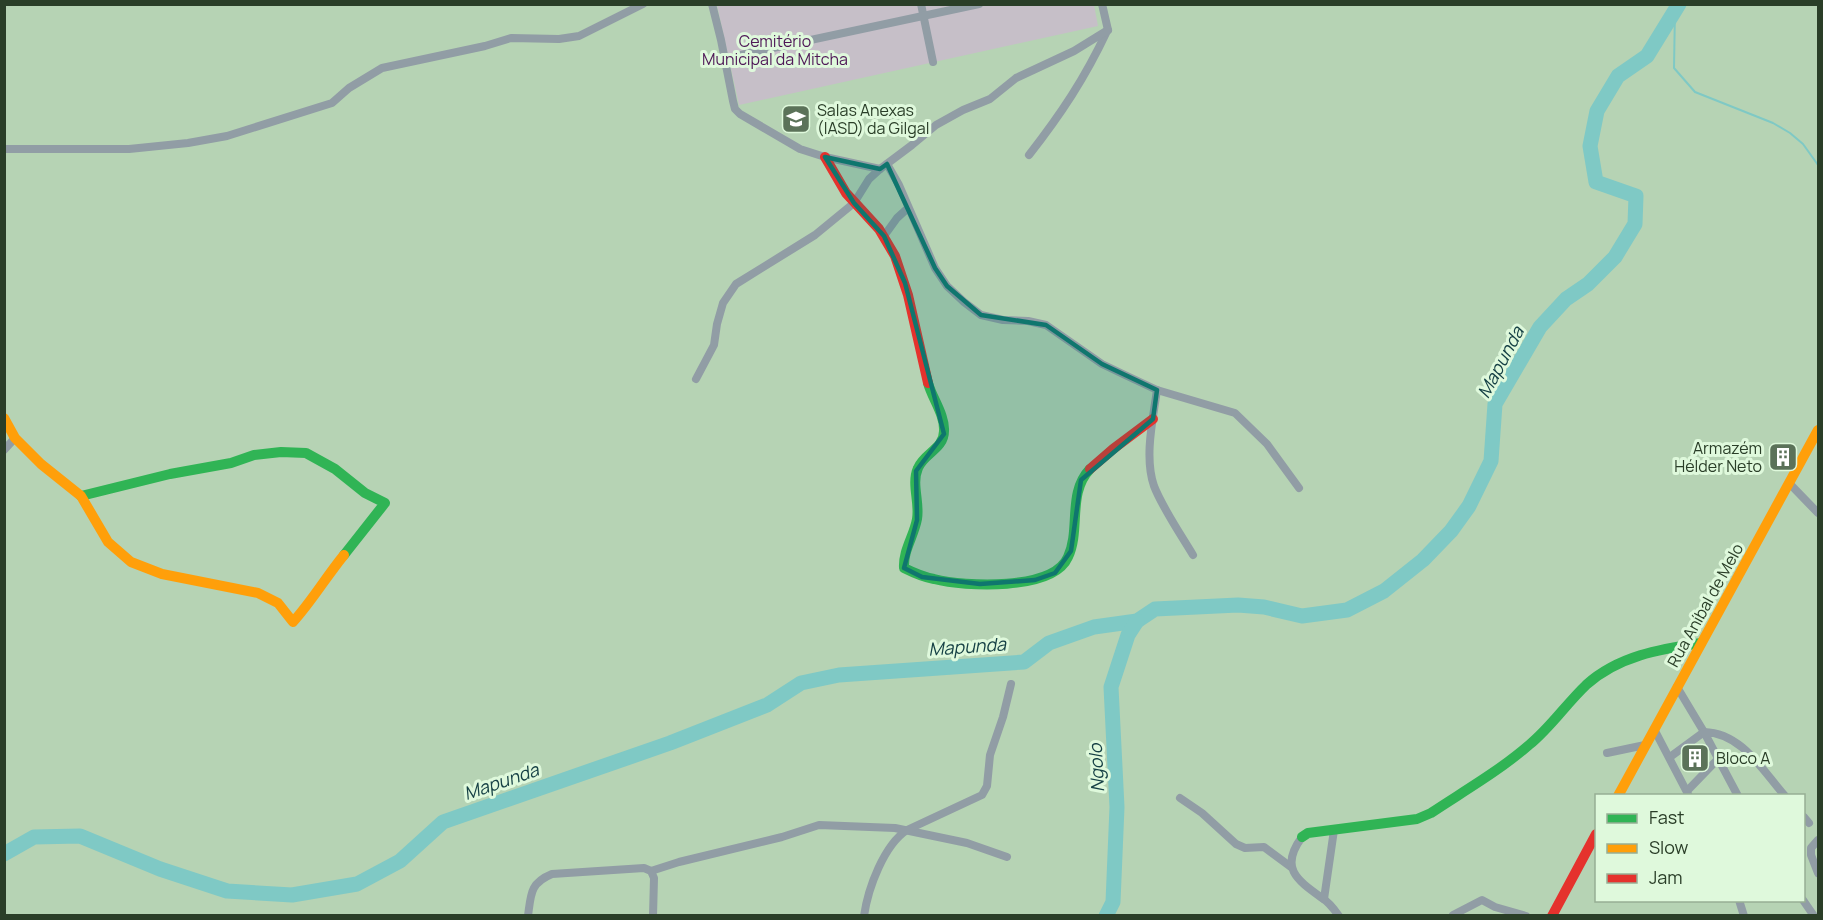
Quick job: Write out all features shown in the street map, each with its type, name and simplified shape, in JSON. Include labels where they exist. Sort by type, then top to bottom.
[{"type":"street","points":[[4,149],[129,149],[188,143],[227,136],[332,103],[349,88],[382,68],[485,46],[511,38],[560,39],[579,36],[643,4]]},
{"type":"street","points":[[712,4],[735,109],[800,149],[825,157],[883,166],[899,185],[935,268],[947,286],[981,315],[1046,325],[1102,364],[1157,390],[1235,413],[1268,444],[1299,488]]},
{"type":"street","points":[[921,4],[933,62]]},
{"type":"street","points":[[736,56],[979,4]]},
{"type":"street","points":[[1029,155],[1074,95],[1108,30],[1102,4]]},
{"type":"street","points":[[696,380],[714,345],[723,303],[736,284],[815,236],[854,203],[869,179],[883,166],[936,125],[963,110],[990,99],[1016,78],[1074,51],[1108,30]]},
{"type":"street","points":[[825,157],[838,181],[854,203],[884,236],[905,284],[931,395],[943,422],[944,434],[941,444],[921,460],[916,471],[917,520],[908,542],[903,562],[904,568],[922,577],[980,584],[1035,580],[1055,573],[1064,564],[1071,551],[1081,480],[1089,469],[1153,419]]},
{"type":"street","points":[[884,236],[897,218],[909,208]]},
{"type":"street","points":[[1157,390],[1150,471],[1155,488],[1193,555]]},
{"type":"street","points":[[4,418],[15,438],[41,465],[81,496],[108,542],[131,562],[162,574],[258,593],[278,603],[293,622],[385,502],[365,493],[335,469],[306,453],[281,452],[254,455],[231,463],[170,474],[81,496]]},
{"type":"street","name":"Rua Aníbal de Melo","points":[[1619,794],[1818,430]]},
{"type":"street","points":[[4,450],[15,438]]},
{"type":"street","points":[[1789,483],[1818,513]]},
{"type":"street","points":[[1339,915],[1324,899],[1295,877],[1292,856],[1302,837],[1308,833],[1417,819],[1431,813],[1509,761],[1540,736],[1595,677],[1631,656],[1701,643]]},
{"type":"street","points":[[864,915],[872,885],[898,836],[982,795],[987,786],[990,754],[1003,717],[1011,684]]},
{"type":"street","points":[[1677,687],[1736,794]]},
{"type":"street","points":[[1654,729],[1688,793],[1718,759]]},
{"type":"street","points":[[1670,758],[1704,732],[1716,732],[1755,758],[1784,794]]},
{"type":"street","points":[[1607,753],[1645,745]]},
{"type":"street","points":[[1180,798],[1202,813],[1236,844],[1245,848],[1264,847],[1292,867]]},
{"type":"street","points":[[651,872],[679,862],[782,837],[819,825],[855,825],[907,830],[967,843],[1007,857]]},
{"type":"street","points":[[1324,899],[1334,831]]},
{"type":"street","points":[[1552,915],[1595,836]]},
{"type":"street","points":[[1818,840],[1810,848],[1818,873]]},
{"type":"street","points":[[528,915],[531,892],[538,880],[552,874],[644,868],[651,872],[654,878],[653,915]]},
{"type":"street","points":[[1453,915],[1482,900],[1495,907],[1526,915]]},
{"type":"street","points":[[1804,902],[1814,915]]},
{"type":"highlighted area","points":[[825,157],[880,169],[887,164],[935,268],[947,286],[981,315],[1046,325],[1102,364],[1157,390],[1153,419],[1081,480],[1071,551],[1055,573],[1035,580],[980,584],[922,577],[904,568],[917,520],[916,471],[944,434],[905,283],[884,236],[854,203]]},
{"type":"green space","name":"Cemitério Municipal da Mitcha","points":[[717,5],[1094,5],[1098,26],[739,105]]},
{"type":"waterway","name":"Mapunda","points":[[4,854],[34,837],[80,836],[160,869],[227,891],[292,895],[357,884],[400,861],[443,822],[670,743],[767,705],[801,683],[839,675],[1024,662],[1049,643],[1094,627],[1137,621],[1155,609],[1238,605],[1264,607],[1302,616],[1347,610],[1384,591],[1423,560],[1451,531],[1469,506],[1491,461],[1495,404],[1540,327],[1566,299],[1588,284],[1615,257],[1635,224],[1636,196],[1596,182],[1590,146],[1597,111],[1618,76],[1647,56],[1679,4]]},
{"type":"waterway","points":[[1675,9],[1674,68],[1695,92],[1773,123],[1790,133],[1803,144],[1818,165]]},
{"type":"waterway","name":"Ngolo","points":[[1106,916],[1113,902],[1117,807],[1111,687],[1128,635],[1137,621]]},
{"type":"traffic: fast","points":[[928,383],[942,419],[944,431],[941,442],[921,463],[916,474],[917,519],[905,555],[904,568],[930,578],[966,584],[1007,584],[1045,576],[1059,568],[1068,557],[1074,535],[1076,500],[1083,479],[1090,469]]},
{"type":"traffic: fast","points":[[81,496],[170,474],[231,463],[254,455],[281,452],[306,453],[335,469],[365,493],[385,503],[344,555]]},
{"type":"traffic: fast","points":[[1302,837],[1308,833],[1417,819],[1431,813],[1518,754],[1537,738],[1579,692],[1598,675],[1640,655],[1701,643]]},
{"type":"traffic: slow","points":[[4,418],[15,438],[41,464],[81,496],[108,542],[131,562],[162,574],[258,593],[278,603],[293,622],[344,555]]},
{"type":"traffic: slow","points":[[1619,794],[1818,430]]},
{"type":"traffic: jam","points":[[825,157],[846,193],[879,229],[895,256],[908,295],[928,383]]},
{"type":"traffic: jam","points":[[1090,469],[1153,419]]},
{"type":"traffic: jam","points":[[1552,916],[1595,836]]},
{"type":"place","name":"Salas Anexas (IASD) da Gilgal","points":[[796,119]]},
{"type":"place","name":"Armazém Hélder Neto","points":[[1783,457]]},
{"type":"place","name":"Bloco A","points":[[1695,758]]}]
